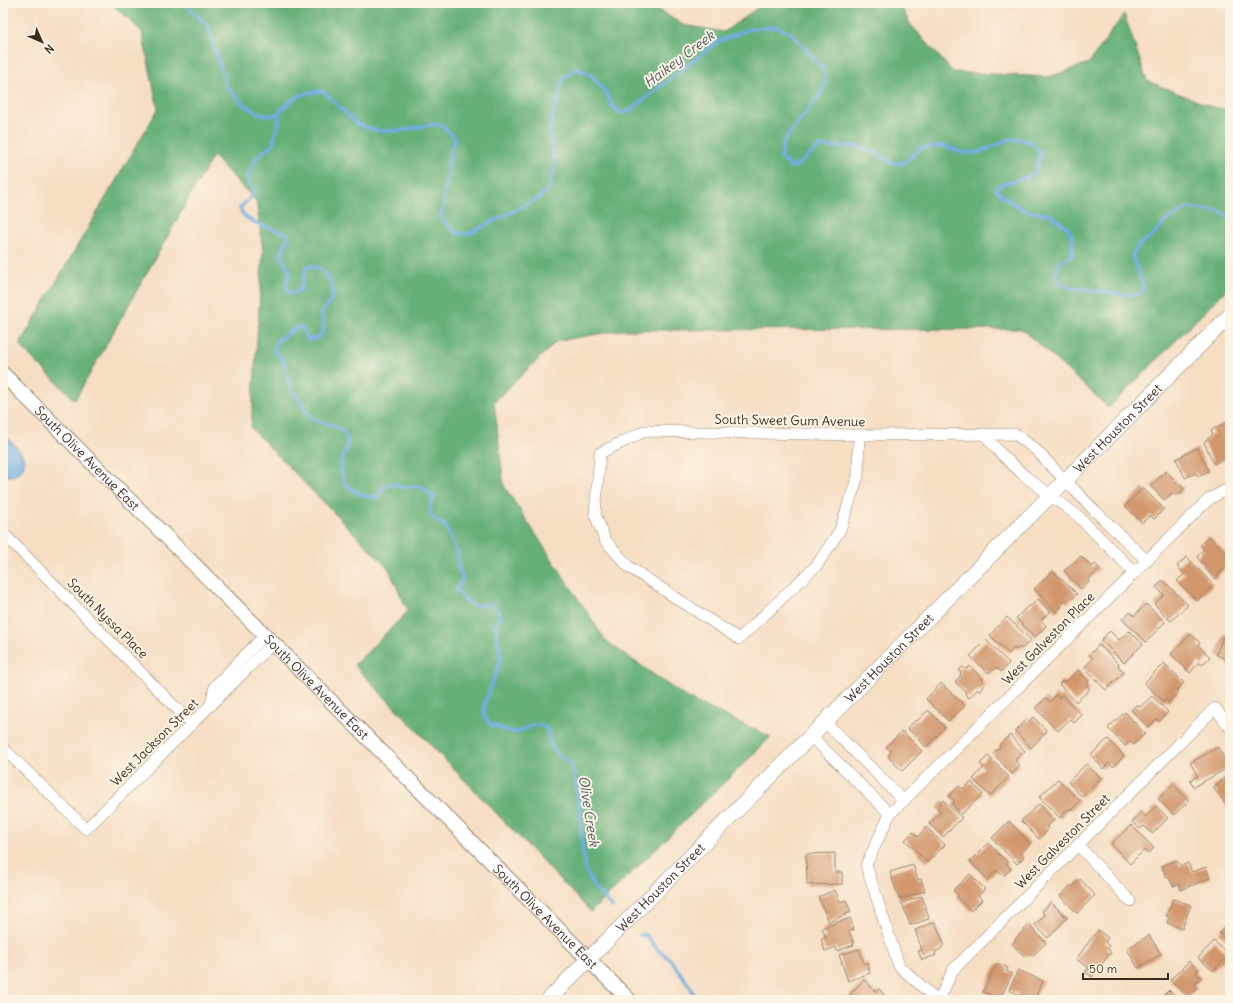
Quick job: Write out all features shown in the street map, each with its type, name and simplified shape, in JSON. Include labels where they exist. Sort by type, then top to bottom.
[{"type":"main road","name":"West Houston Street","points":[[548,1000],[1230,315]]},
{"type":"street","name":"South Olive Avenue East","points":[[3,374],[629,1000]]},
{"type":"street","name":"South Sweet Gum Avenue","points":[[859,435],[858,476],[840,530],[817,565],[739,639],[629,567],[606,540],[595,514],[600,453],[644,432],[859,435],[1015,434],[1036,450],[1147,561]]},
{"type":"street","points":[[984,434],[1000,453],[1026,477],[1078,516],[1135,573]]},
{"type":"street","name":"West Galveston Place","points":[[890,814],[1209,499],[1230,488]]},
{"type":"street","name":"South Nyssa Place","points":[[3,533],[192,724]]},
{"type":"street","name":"West Jackson Street","points":[[3,748],[86,828],[211,705],[269,639]]},
{"type":"street","name":"West Galveston Street","points":[[938,1000],[953,970],[1215,708],[1230,727]]},
{"type":"street","points":[[825,722],[904,801]]},
{"type":"street","points":[[811,736],[890,814],[866,865],[899,966],[938,1000]]},
{"type":"street","points":[[1078,845],[1130,901]]},
{"type":"green space","points":[[111,3],[648,3],[683,25],[724,32],[764,3],[899,3],[911,25],[953,72],[1049,77],[1089,63],[1124,14],[1147,81],[1216,108],[1230,109],[1230,286],[1109,408],[1022,329],[622,330],[557,341],[494,402],[504,486],[606,641],[687,698],[771,737],[591,912],[354,665],[408,611],[388,568],[251,428],[263,250],[256,201],[213,156],[75,400],[19,345],[158,109],[142,32]]},
{"type":"water","points":[[3,434],[16,446],[23,456],[24,466],[21,471],[13,476],[3,475]]},
{"type":"building","points":[[1228,422],[1230,427],[1230,463],[1228,463],[1226,458],[1214,464],[1204,442],[1213,434],[1211,430]]},
{"type":"building","points":[[1197,448],[1209,471],[1198,476],[1196,473],[1185,478],[1176,459]]},
{"type":"building","points":[[1166,471],[1184,489],[1178,495],[1172,493],[1164,500],[1151,486]]},
{"type":"building","points":[[1143,488],[1164,509],[1154,519],[1150,515],[1142,523],[1125,506]]},
{"type":"building","points":[[1209,536],[1230,557],[1230,563],[1215,579],[1197,557],[1204,549],[1200,545]]},
{"type":"building","points":[[1081,556],[1092,567],[1095,564],[1100,569],[1081,589],[1064,571]]},
{"type":"building","points":[[1187,557],[1213,585],[1197,601],[1177,581],[1184,574],[1177,566]]},
{"type":"building","points":[[1053,571],[1077,594],[1068,603],[1065,601],[1056,612],[1034,589]]},
{"type":"building","points":[[1163,580],[1188,605],[1171,621],[1154,604],[1164,595],[1156,587]]},
{"type":"building","points":[[1038,599],[1050,612],[1041,620],[1046,626],[1035,637],[1016,618],[1029,605],[1030,607]]},
{"type":"building","points":[[1146,604],[1165,622],[1146,642],[1122,619],[1130,612],[1134,616]]},
{"type":"building","points":[[1007,617],[1031,640],[1022,649],[1020,647],[1017,650],[1014,648],[1009,654],[990,635]]},
{"type":"building","points":[[1110,631],[1119,640],[1129,631],[1143,644],[1124,663],[1101,640]]},
{"type":"building","points":[[1191,634],[1200,643],[1198,645],[1210,657],[1202,665],[1199,662],[1190,673],[1171,654]]},
{"type":"building","points":[[1224,634],[1230,637],[1230,664],[1225,662],[1226,659],[1216,655]]},
{"type":"building","points":[[986,640],[1009,663],[1001,672],[997,668],[988,673],[970,656]]},
{"type":"building","points":[[1099,645],[1119,664],[1118,666],[1124,672],[1106,690],[1084,668],[1093,658],[1089,655]]},
{"type":"building","points":[[1164,663],[1184,683],[1176,691],[1178,692],[1169,702],[1165,700],[1164,702],[1144,683]]},
{"type":"building","points":[[970,666],[983,679],[982,681],[985,684],[979,691],[978,689],[969,698],[965,694],[966,692],[955,682],[961,675],[961,672],[959,671],[962,667],[967,669]]},
{"type":"building","points":[[1078,670],[1089,682],[1086,685],[1090,689],[1076,702],[1059,684],[1062,681],[1066,682]]},
{"type":"building","points":[[941,683],[965,706],[948,721],[926,699]]},
{"type":"building","points":[[1056,695],[1059,698],[1062,695],[1082,715],[1074,723],[1070,719],[1058,731],[1035,708],[1046,698],[1050,702]]},
{"type":"building","points":[[1152,696],[1168,712],[1159,722],[1157,719],[1148,727],[1131,710],[1137,704],[1140,707]]},
{"type":"building","points":[[928,710],[945,727],[926,747],[907,728]]},
{"type":"building","points":[[1125,712],[1145,734],[1133,745],[1130,741],[1125,746],[1108,728]]},
{"type":"building","points":[[1033,717],[1047,731],[1031,748],[1015,731],[1026,720],[1028,722]]},
{"type":"building","points":[[902,731],[922,751],[902,771],[888,757],[891,751],[886,747]]},
{"type":"building","points":[[1010,735],[1025,751],[1015,760],[1020,766],[1012,774],[993,753]]},
{"type":"building","points":[[1108,739],[1124,756],[1113,767],[1109,763],[1103,769],[1091,755]]},
{"type":"building","points":[[1218,747],[1229,767],[1194,787],[1190,780],[1198,776],[1190,763]]},
{"type":"building","points":[[988,756],[1009,777],[990,796],[973,779],[984,767],[980,764]]},
{"type":"building","points":[[1086,764],[1101,778],[1082,797],[1068,782]]},
{"type":"building","points":[[1230,775],[1230,803],[1226,805],[1213,787]]},
{"type":"building","points":[[1058,779],[1080,801],[1071,810],[1068,809],[1060,818],[1039,797]]},
{"type":"building","points":[[971,782],[983,794],[961,814],[952,804],[955,802],[949,796],[959,786],[963,789]]},
{"type":"building","points":[[1173,784],[1189,801],[1174,815],[1158,799]]},
{"type":"building","points":[[943,800],[962,818],[943,837],[929,824],[941,812],[937,808]]},
{"type":"building","points":[[1039,804],[1054,820],[1046,827],[1049,829],[1039,839],[1021,821]]},
{"type":"building","points":[[1156,806],[1168,818],[1152,834],[1144,826],[1140,829],[1132,822],[1141,812],[1146,817]]},
{"type":"building","points":[[1009,821],[1030,844],[1021,854],[1024,857],[1017,864],[992,838]]},
{"type":"building","points":[[1131,825],[1154,848],[1148,854],[1144,850],[1130,864],[1111,844]]},
{"type":"building","points":[[926,827],[945,845],[927,862],[905,840],[913,832],[918,837]]},
{"type":"building","points":[[988,843],[1007,862],[1006,863],[1011,869],[1003,876],[997,870],[987,879],[970,861]]},
{"type":"building","points":[[835,853],[835,872],[842,872],[842,884],[807,885],[806,854]]},
{"type":"building","points":[[1176,860],[1181,866],[1188,863],[1192,872],[1206,867],[1210,878],[1181,890],[1179,884],[1173,886],[1168,876],[1166,877],[1162,866]]},
{"type":"building","points":[[913,865],[918,880],[921,879],[925,891],[899,899],[890,872]]},
{"type":"building","points":[[970,874],[985,889],[978,896],[982,900],[971,911],[957,897],[958,895],[953,890]]},
{"type":"building","points":[[1080,879],[1095,895],[1077,913],[1060,896],[1071,885],[1073,887]]},
{"type":"building","points":[[835,890],[840,902],[846,900],[851,912],[829,922],[818,897]]},
{"type":"building","points":[[922,896],[929,919],[910,925],[902,903]]},
{"type":"building","points":[[1173,899],[1191,905],[1182,929],[1167,923],[1169,917],[1166,916]]},
{"type":"building","points":[[1051,902],[1067,918],[1048,938],[1035,925],[1045,915],[1042,912]]},
{"type":"building","points":[[850,918],[854,930],[849,931],[854,945],[837,951],[836,947],[825,951],[821,939],[826,938],[822,928]]},
{"type":"building","points":[[1230,921],[1230,943],[1219,933]]},
{"type":"building","points":[[935,922],[944,944],[941,949],[935,952],[936,955],[922,960],[918,951],[922,950],[915,930]]},
{"type":"building","points":[[1029,925],[1046,943],[1032,956],[1029,953],[1025,957],[1012,944]]},
{"type":"building","points":[[1098,930],[1108,938],[1105,942],[1109,946],[1107,948],[1111,952],[1092,977],[1085,972],[1089,968],[1076,959]]},
{"type":"building","points":[[1149,935],[1161,954],[1138,968],[1127,949]]},
{"type":"building","points":[[1214,941],[1229,955],[1213,971],[1198,958]]},
{"type":"building","points":[[859,949],[864,964],[867,962],[870,973],[848,981],[839,955]]},
{"type":"building","points":[[1189,961],[1198,970],[1196,973],[1201,978],[1194,985],[1197,988],[1188,997],[1170,980]]},
{"type":"building","points":[[997,963],[1008,968],[1006,971],[1012,974],[1000,999],[983,992]]},
{"type":"building","points":[[1018,970],[1043,981],[1034,1000],[1016,1000],[1018,994],[1009,990]]},
{"type":"building","points":[[864,980],[876,992],[879,989],[888,999],[848,1000],[847,999],[851,995],[850,994]]},
{"type":"building","points":[[1169,990],[1180,1000],[1159,1000]]},
{"type":"building","points":[[1049,995],[1060,1000],[1047,1000]]},
{"type":"waterway","name":"Haikey Creek","points":[[186,3],[192,11],[207,24],[226,85],[241,102],[257,113],[268,116],[278,114],[292,100],[303,94],[323,91],[357,124],[379,131],[398,131],[440,124],[455,138],[450,155],[441,218],[456,233],[468,234],[539,198],[550,187],[555,162],[549,131],[563,78],[577,69],[591,75],[606,92],[612,106],[622,113],[631,110],[717,42],[749,29],[777,27],[791,33],[823,69],[826,81],[821,93],[783,143],[781,158],[791,167],[799,164],[819,147],[858,146],[877,153],[890,162],[898,164],[905,162],[921,148],[943,146],[965,153],[979,152],[1006,140],[1020,139],[1032,143],[1040,154],[1036,171],[1026,178],[1005,183],[996,188],[999,193],[1023,210],[1051,215],[1068,228],[1073,239],[1072,256],[1059,262],[1056,274],[1060,283],[1071,288],[1130,295],[1139,294],[1144,288],[1132,256],[1138,246],[1154,234],[1166,221],[1187,208],[1219,211],[1230,218]]},
{"type":"waterway","name":"Olive Creek","points":[[278,114],[279,122],[272,146],[264,151],[254,161],[248,178],[249,183],[255,191],[240,208],[247,218],[253,222],[287,234],[289,238],[283,248],[282,258],[290,271],[286,286],[288,292],[292,293],[300,290],[306,269],[308,266],[312,266],[325,273],[331,284],[333,294],[330,302],[321,313],[324,328],[319,337],[308,340],[303,329],[297,327],[277,341],[274,350],[283,360],[291,388],[312,419],[330,424],[341,430],[345,435],[347,447],[341,465],[344,483],[359,494],[377,498],[381,490],[389,483],[404,487],[420,486],[434,497],[430,506],[431,516],[446,527],[458,554],[458,567],[463,579],[456,590],[470,604],[478,606],[488,603],[495,607],[501,616],[495,625],[501,659],[485,702],[484,716],[491,725],[513,732],[518,732],[533,725],[542,726],[547,729],[551,746],[559,756],[570,763],[574,774],[580,812],[582,849],[586,871],[594,887],[612,907]]},
{"type":"waterway","name":"Olive Creek","points":[[640,935],[646,935],[657,949],[670,959],[689,985],[697,1000]]}]
